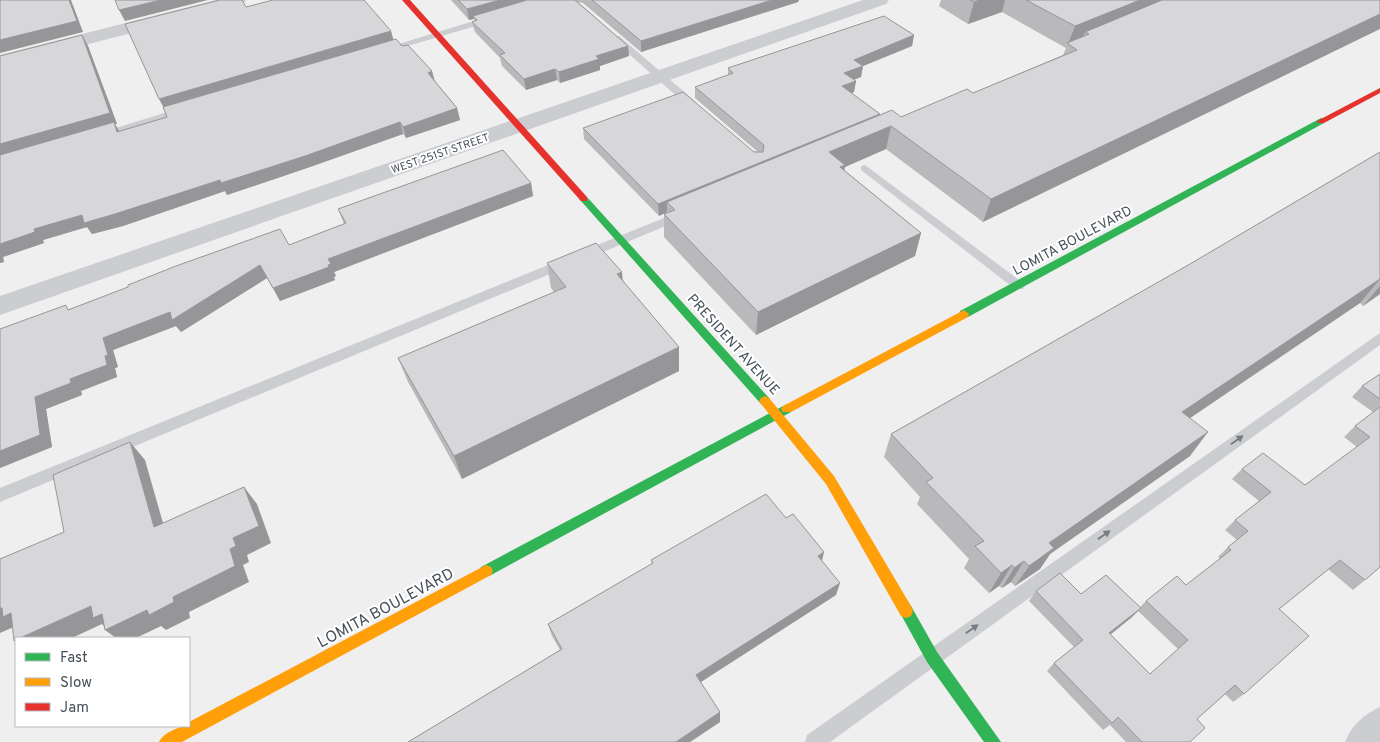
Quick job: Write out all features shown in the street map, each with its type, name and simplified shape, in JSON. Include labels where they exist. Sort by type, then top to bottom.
[{"type":"main road","name":"PRESIDENT AVENUE","points":[[406,0],[778,415],[830,480],[932,657],[993,742]]},
{"type":"main road","name":"LOMITA BOULEVARD","points":[[167,742],[1019,286],[1380,90]]},
{"type":"street","points":[[0,61],[237,0]]},
{"type":"street","name":"WEST 251ST STREET","points":[[0,306],[880,0]]},
{"type":"street","points":[[1364,742],[1380,726]]},
{"type":"lane","points":[[370,54],[500,16]]},
{"type":"lane","points":[[606,30],[697,108]]},
{"type":"lane","points":[[95,136],[190,108]]},
{"type":"lane","points":[[865,168],[1019,286]]},
{"type":"lane","points":[[0,495],[694,210]]},
{"type":"lane","points":[[814,742],[1380,338]]},
{"type":"building","points":[[0,0],[69,0],[77,21],[0,40]]},
{"type":"building","points":[[115,0],[161,0],[119,10]]},
{"type":"building","points":[[220,0],[242,0],[246,7],[273,0],[364,0],[391,31],[159,99],[125,24]]},
{"type":"building","points":[[458,0],[500,0],[467,9]]},
{"type":"building","points":[[527,0],[575,0],[628,46],[596,56],[599,59],[559,72],[555,69],[524,79],[500,55],[505,53],[472,22],[477,20],[473,16]]},
{"type":"building","points":[[592,0],[772,0],[641,41]]},
{"type":"building","points":[[1026,0],[1140,0],[1075,26]]},
{"type":"building","points":[[1162,0],[1380,0],[1380,14],[991,199],[891,126],[829,152],[845,165],[840,167],[921,233],[758,312],[664,214],[675,210],[667,202],[892,110],[901,117],[967,89],[973,93],[1077,50],[1067,43],[1089,34],[1085,32]]},
{"type":"building","points":[[884,16],[914,35],[854,60],[863,66],[844,73],[856,81],[842,86],[880,114],[658,204],[583,128],[683,92],[754,152],[763,152],[764,145],[695,87],[733,73],[728,68]]},
{"type":"building","points":[[82,35],[110,113],[0,144],[0,56]]},
{"type":"building","points":[[396,39],[402,46],[408,45],[432,71],[428,73],[457,108],[403,127],[400,122],[305,156],[221,183],[220,180],[84,223],[82,215],[34,229],[35,232],[0,244],[0,155],[114,122],[117,132],[167,117],[163,107]]},
{"type":"building","points":[[503,150],[531,183],[328,259],[331,264],[328,265],[329,267],[273,288],[260,265],[172,320],[170,312],[103,338],[108,355],[105,356],[107,365],[70,379],[71,383],[35,397],[40,435],[0,451],[0,329],[66,305],[68,310],[176,266],[280,229],[289,245],[346,223],[338,209]]},
{"type":"building","points":[[1380,152],[1380,279],[1182,412],[1208,432],[1049,543],[1054,548],[1029,566],[1024,561],[1014,568],[1012,565],[1001,573],[975,546],[984,541],[926,482],[933,478],[891,434],[1190,264]]},
{"type":"building","points":[[596,243],[622,272],[617,274],[679,347],[454,456],[398,358],[566,287],[547,263]]},
{"type":"building","points":[[1380,374],[1380,399],[1362,386]]},
{"type":"building","points":[[1380,407],[1380,567],[1365,580],[1340,560],[1279,609],[1309,636],[1244,694],[1235,685],[1197,719],[1205,728],[1190,742],[1142,742],[1118,717],[1112,723],[1054,663],[1083,640],[1036,591],[1060,573],[1081,594],[1106,575],[1141,608],[1109,633],[1150,674],[1188,640],[1146,601],[1177,576],[1186,585],[1231,550],[1228,547],[1248,531],[1235,520],[1271,492],[1242,469],[1263,453],[1305,485],[1370,437],[1355,426]]},
{"type":"building","points":[[130,442],[154,527],[244,487],[259,526],[233,538],[236,546],[230,549],[235,566],[173,597],[174,602],[149,615],[147,610],[105,630],[102,614],[93,618],[91,606],[22,637],[15,637],[14,641],[11,613],[3,617],[2,608],[0,608],[0,559],[64,532],[53,475]]},
{"type":"building","points":[[766,494],[786,518],[793,514],[824,552],[818,556],[840,583],[696,675],[720,712],[676,742],[408,742],[562,649],[548,624],[653,563],[651,560]]},
{"type":"traffic: fast","points":[[964,314],[1321,121]]},
{"type":"traffic: fast","points":[[584,199],[765,401]]},
{"type":"traffic: fast","points":[[486,571],[787,409]]},
{"type":"traffic: fast","points":[[906,611],[932,657],[993,742]]},
{"type":"traffic: slow","points":[[787,409],[964,314]]},
{"type":"traffic: slow","points":[[765,401],[830,480],[906,611]]},
{"type":"traffic: slow","points":[[167,742],[486,571]]},
{"type":"traffic: jam","points":[[406,0],[584,199]]},
{"type":"traffic: jam","points":[[1321,121],[1380,90]]}]
